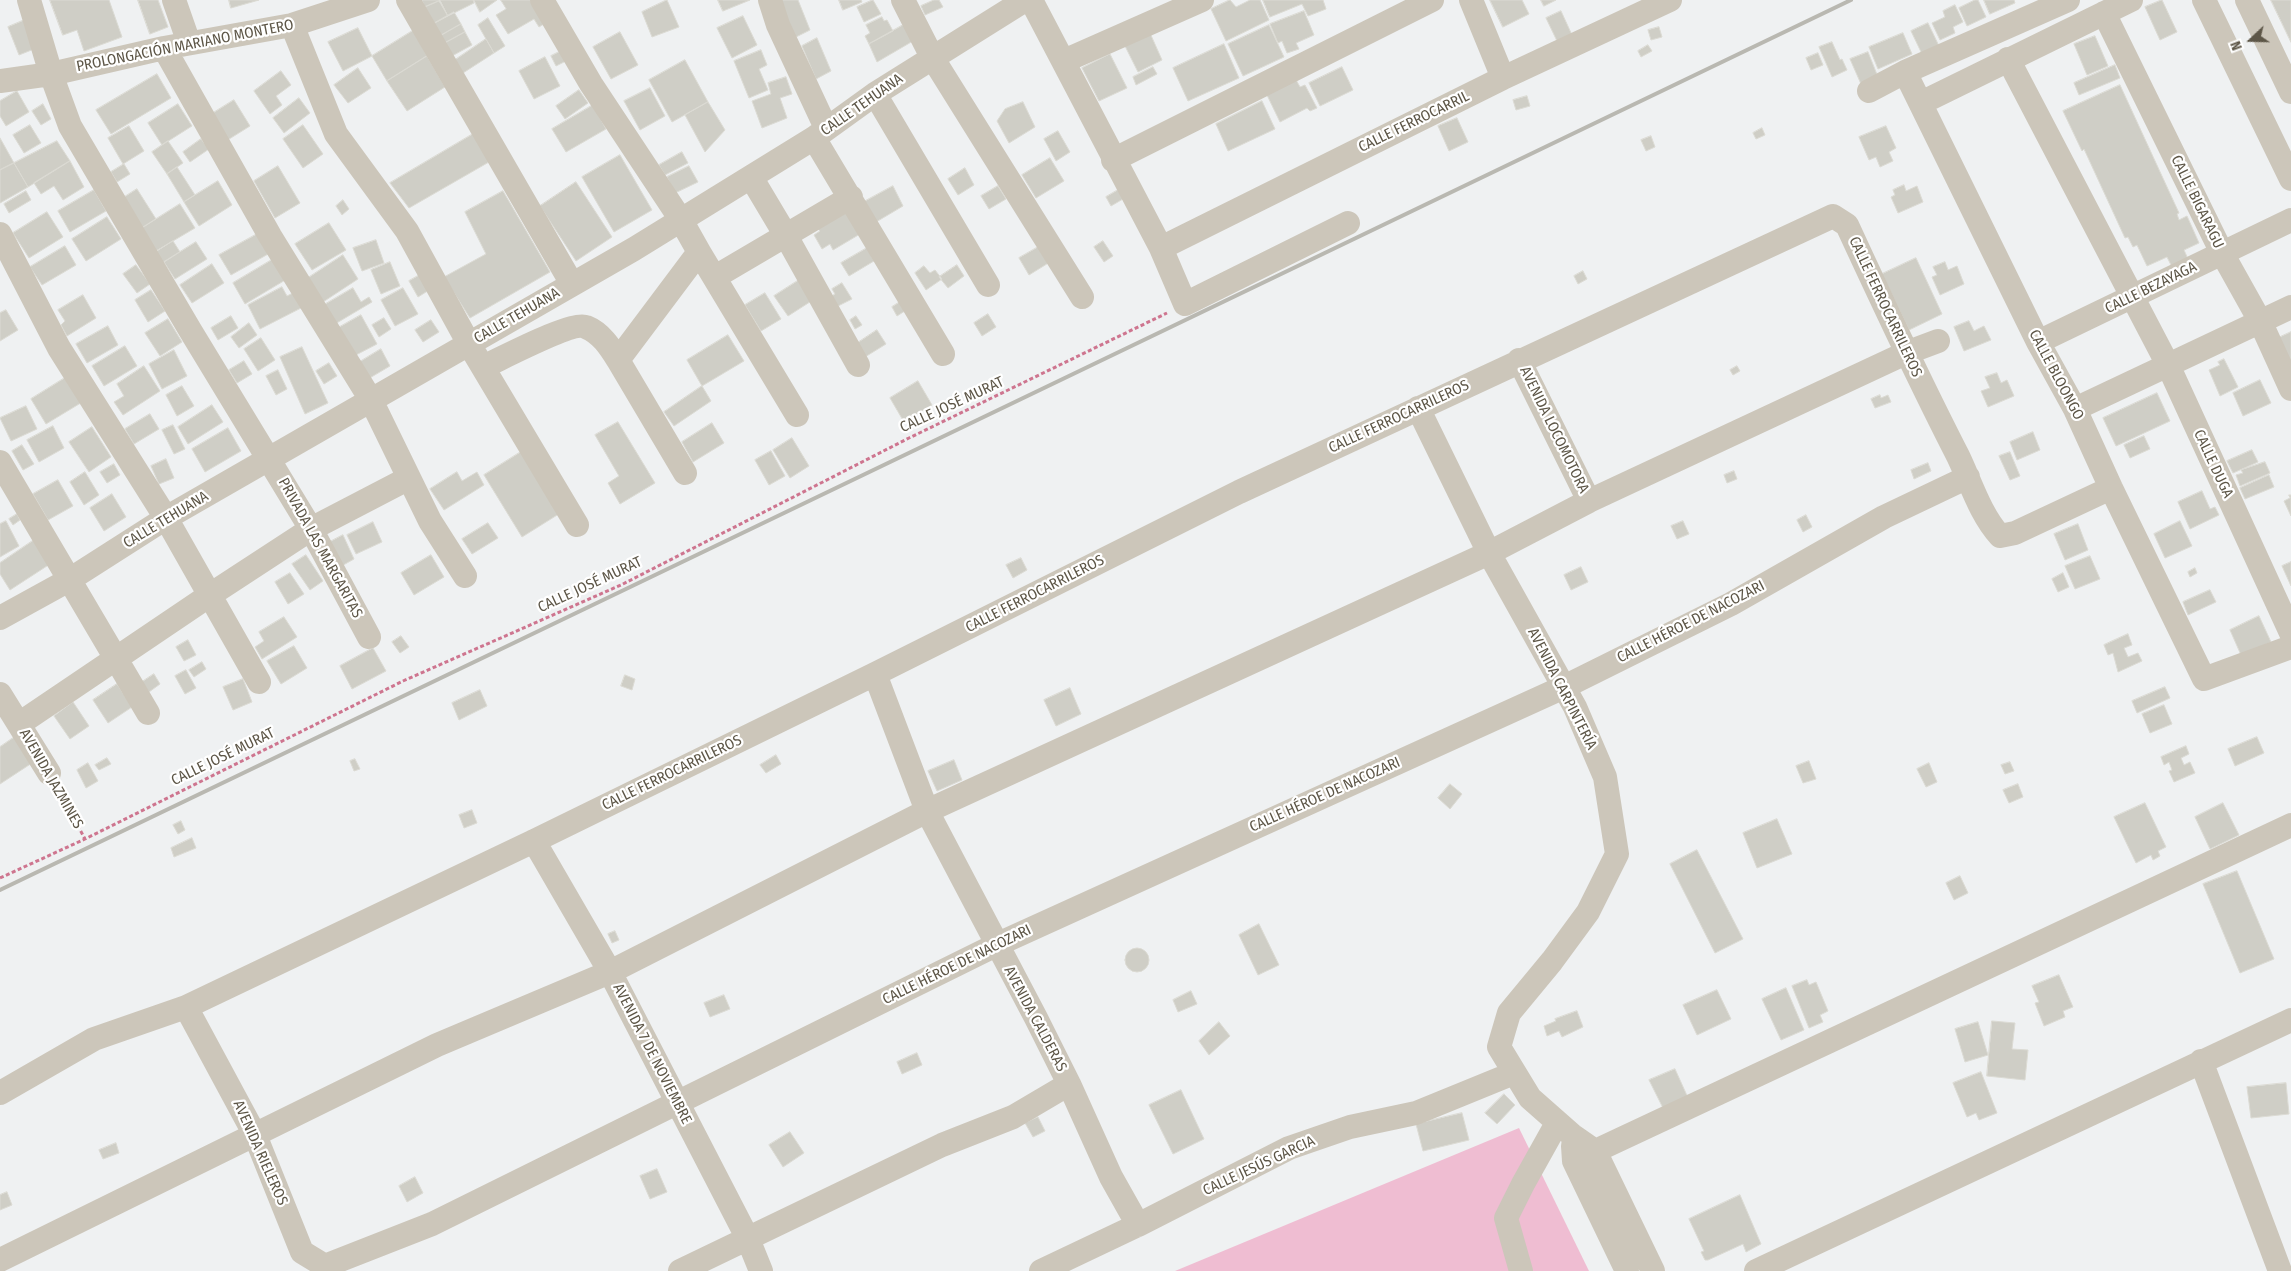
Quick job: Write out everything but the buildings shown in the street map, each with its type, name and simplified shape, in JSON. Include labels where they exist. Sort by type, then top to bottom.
[{"type":"street","name":"PRIVADA LAS MARGARITAS","points":[[29,0],[51,74],[70,126],[190,330],[311,529],[369,637]]},
{"type":"street","points":[[174,0],[189,43]]},
{"type":"street","name":"PROLONGACIÓN MARIANO MONTERO","points":[[0,81],[51,74],[164,48],[292,25],[338,4],[368,0]]},
{"type":"street","points":[[408,0],[572,284]]},
{"type":"street","points":[[542,0],[591,84],[681,220],[798,415]]},
{"type":"street","points":[[770,0],[820,133],[851,197],[942,354]]},
{"type":"street","points":[[903,0],[932,57],[1082,297]]},
{"type":"street","name":"CALLE TEHUANA","points":[[0,618],[69,580],[166,518],[634,249],[820,133],[875,94],[1024,0]]},
{"type":"street","points":[[1031,0],[1064,61],[1113,160],[1161,248],[1185,304],[1348,222]]},
{"type":"street","points":[[1064,61],[1202,0]]},
{"type":"street","points":[[1113,160],[1432,0]]},
{"type":"street","points":[[1471,0],[1503,78]]},
{"type":"street","name":"CALLE FERROCARRIL","points":[[1161,248],[1503,78],[1670,0]]},
{"type":"street","points":[[1869,91],[1905,72],[2068,0]]},
{"type":"street","points":[[1921,103],[2131,0]]},
{"type":"street","points":[[2204,0],[2291,179]]},
{"type":"street","points":[[2247,0],[2291,92]]},
{"type":"street","name":"CALLE BIGARAGU","points":[[2104,13],[2222,253],[2260,322],[2291,390]]},
{"type":"street","points":[[292,25],[336,134],[407,231],[469,344],[577,525]]},
{"type":"street","points":[[164,48],[270,236],[371,400],[430,521],[464,576]]},
{"type":"street","name":"CALLE DUGA","points":[[2008,59],[2168,365],[2291,633]]},
{"type":"street","name":"CALLE BLOONGO","points":[[1905,72],[2038,342],[2075,409],[2111,488],[2204,679],[2291,647]]},
{"type":"street","points":[[875,94],[988,285]]},
{"type":"street","points":[[751,177],[858,365]]},
{"type":"street","points":[[715,277],[785,234],[851,197]]},
{"type":"street","name":"CALLE FERROCARRILEROS","points":[[0,1093],[94,1039],[186,1007],[534,841],[875,674],[1239,492],[1519,360],[1833,216],[1847,225],[1906,353],[1968,477],[1988,523],[2000,536],[2015,533],[2111,488]]},
{"type":"street","name":"CALLE BEZAYAGA","points":[[2038,342],[2291,220]]},
{"type":"street","points":[[0,234],[59,348],[166,518],[259,682]]},
{"type":"street","points":[[618,360],[700,252]]},
{"type":"street","points":[[2075,409],[2291,307]]},
{"type":"street","points":[[483,367],[569,328],[586,327],[608,343],[685,473]]},
{"type":"street","points":[[0,1260],[436,1045],[610,972],[927,811],[1489,553],[1589,501],[1906,353],[1938,342]]},
{"type":"street","name":"AVENIDA LOCOMOTORA","points":[[1519,360],[1589,501]]},
{"type":"street","name":"AVENIDA CARPINTERÍA","points":[[1418,408],[1489,553],[1564,686],[1605,777],[1617,854],[1588,912],[1552,961],[1508,1014],[1499,1047],[1514,1074]]},
{"type":"street","points":[[0,462],[148,713]]},
{"type":"street","name":"CALLE HÉROE DE NACOZARI","points":[[325,1266],[432,1224],[996,945],[1564,686],[1731,604],[1884,517],[1968,477]]},
{"type":"street","points":[[19,724],[311,529],[409,478]]},
{"type":"street","name":"AVENIDA CALDERAS","points":[[875,674],[927,811],[1068,1084],[1111,1177],[1138,1225]]},
{"type":"street","name":"AVENIDA JAZMINES","points":[[0,694],[49,773]]},
{"type":"street","points":[[1574,1161],[2291,825]]},
{"type":"street","name":"AVENIDA 7 DE NOVIEMBRE","points":[[534,841],[610,972],[748,1239],[761,1271]]},
{"type":"street","name":"AVENIDA RIELEROS","points":[[186,1007],[255,1135],[302,1252],[325,1266]]},
{"type":"street","points":[[1756,1271],[2291,1020]]},
{"type":"street","points":[[2201,1061],[2280,1271]]},
{"type":"street","points":[[1514,1074],[1530,1098],[1564,1128],[1595,1151],[1653,1271]]},
{"type":"street","name":"CALLE JESÚS GARCIA","points":[[1041,1271],[1138,1225],[1289,1148],[1350,1127],[1416,1113],[1514,1074]]},
{"type":"street","points":[[680,1271],[942,1145],[1013,1117],[1068,1084]]},
{"type":"street","points":[[1564,1128],[1574,1161],[1627,1271]]},
{"type":"street","points":[[1521,1271],[1506,1218],[1523,1184],[1564,1128]]},
{"type":"path","name":"CALLE JOSÉ MURAT","points":[[0,878],[85,839],[403,681],[621,585],[909,438],[1185,304]]},
{"type":"path","name":"AVENIDA JAZMINES","points":[[49,773],[85,839]]},
{"type":"shaded area","points":[[1519,1128],[1589,1271],[1175,1271]]},
{"type":"railway","points":[[0,890],[1851,0]]}]
